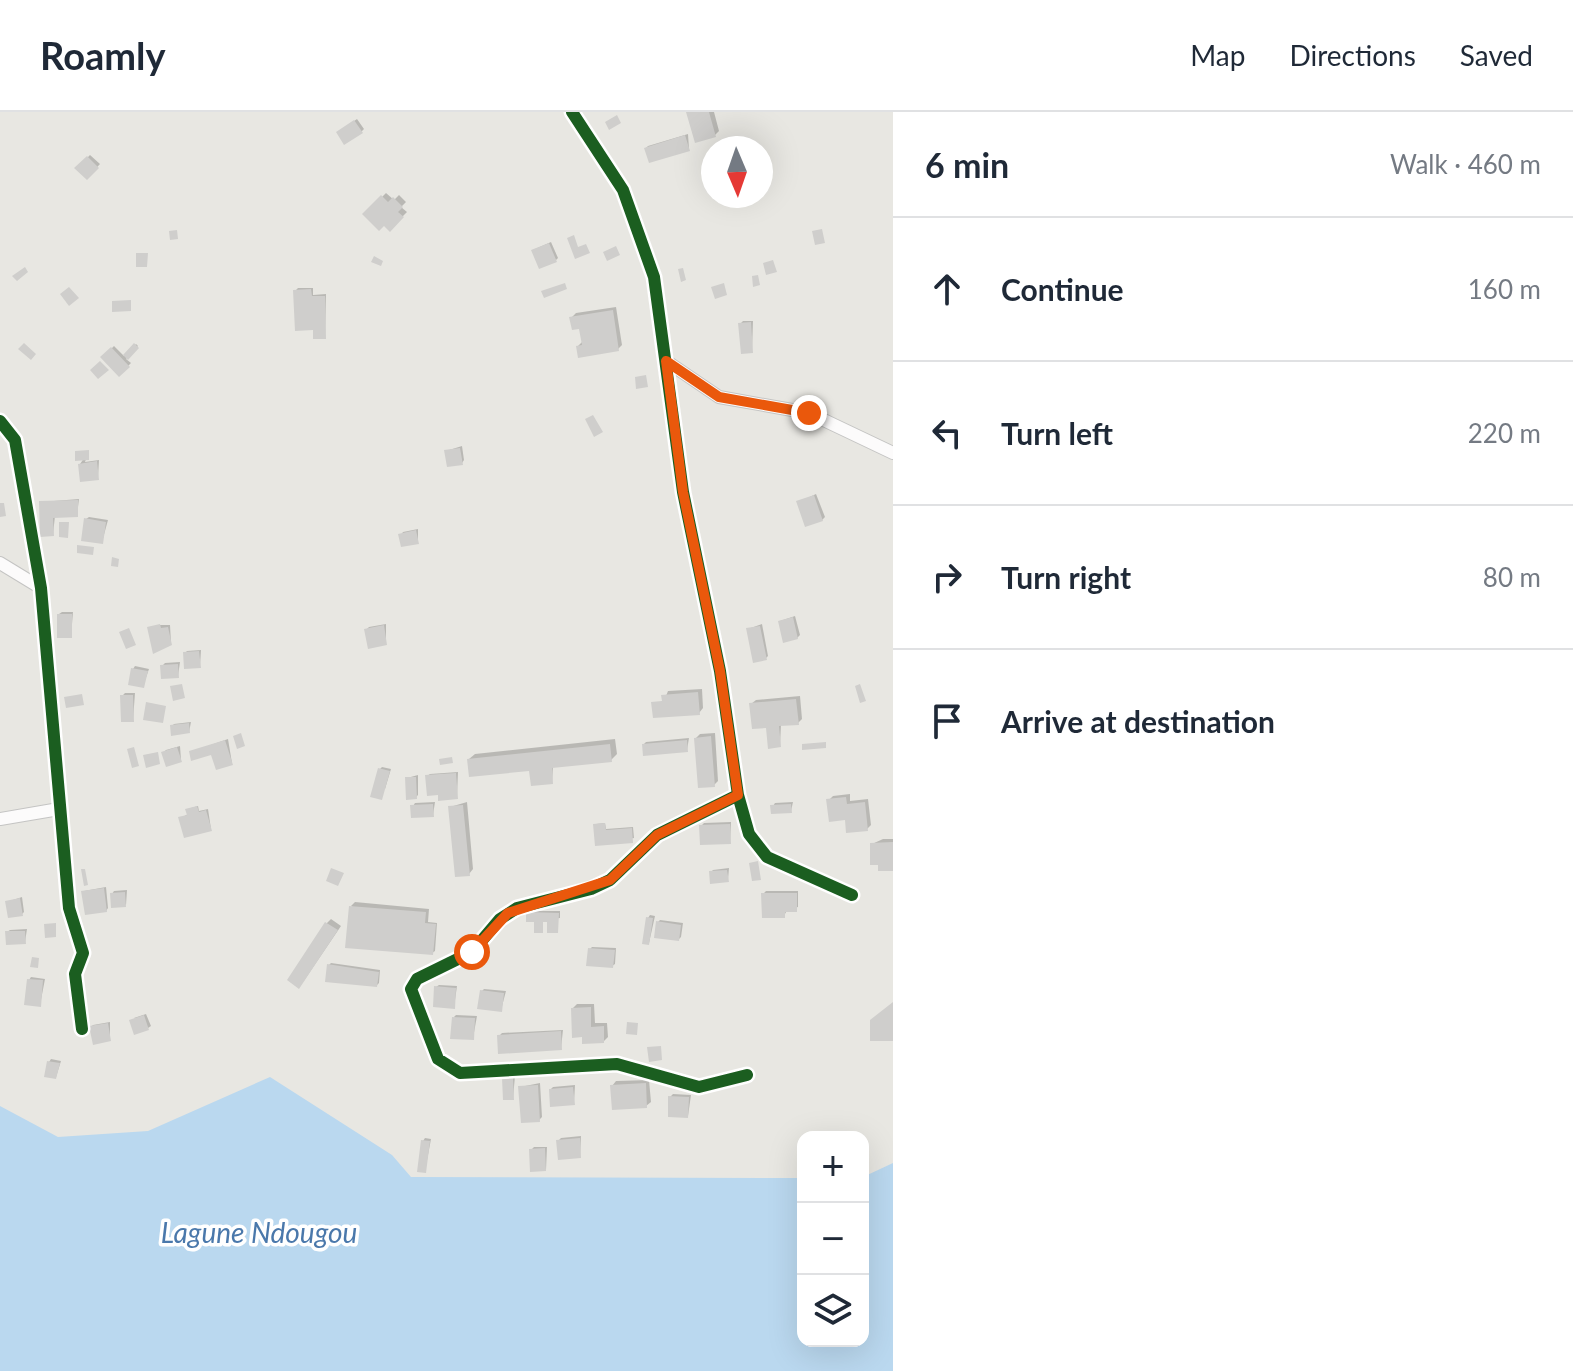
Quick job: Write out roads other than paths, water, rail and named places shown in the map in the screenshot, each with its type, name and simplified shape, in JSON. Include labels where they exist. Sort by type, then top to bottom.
[{"type":"street","points":[[572,112],[623,190],[654,277],[683,492],[720,671],[738,795],[749,834],[767,857],[852,895]]},
{"type":"street","points":[[666,361],[719,397],[809,413],[893,453]]},
{"type":"street","points":[[0,421],[15,440],[41,588],[69,908],[83,953],[75,974],[82,1029]]},
{"type":"street","points":[[0,563],[41,588]]},
{"type":"street","points":[[738,795],[657,835],[610,880],[508,913],[481,945],[417,979],[411,989],[438,1059],[460,1073],[617,1064],[699,1087],[747,1075]]},
{"type":"street","points":[[0,819],[59,809]]},
{"type":"water","name":"Lagune Ndougou","points":[[270,1077],[392,1155],[411,1177],[797,1178],[797,1347],[869,1347],[869,1174],[893,1163],[893,1371],[0,1371],[0,1106],[58,1137],[148,1131]]}]
